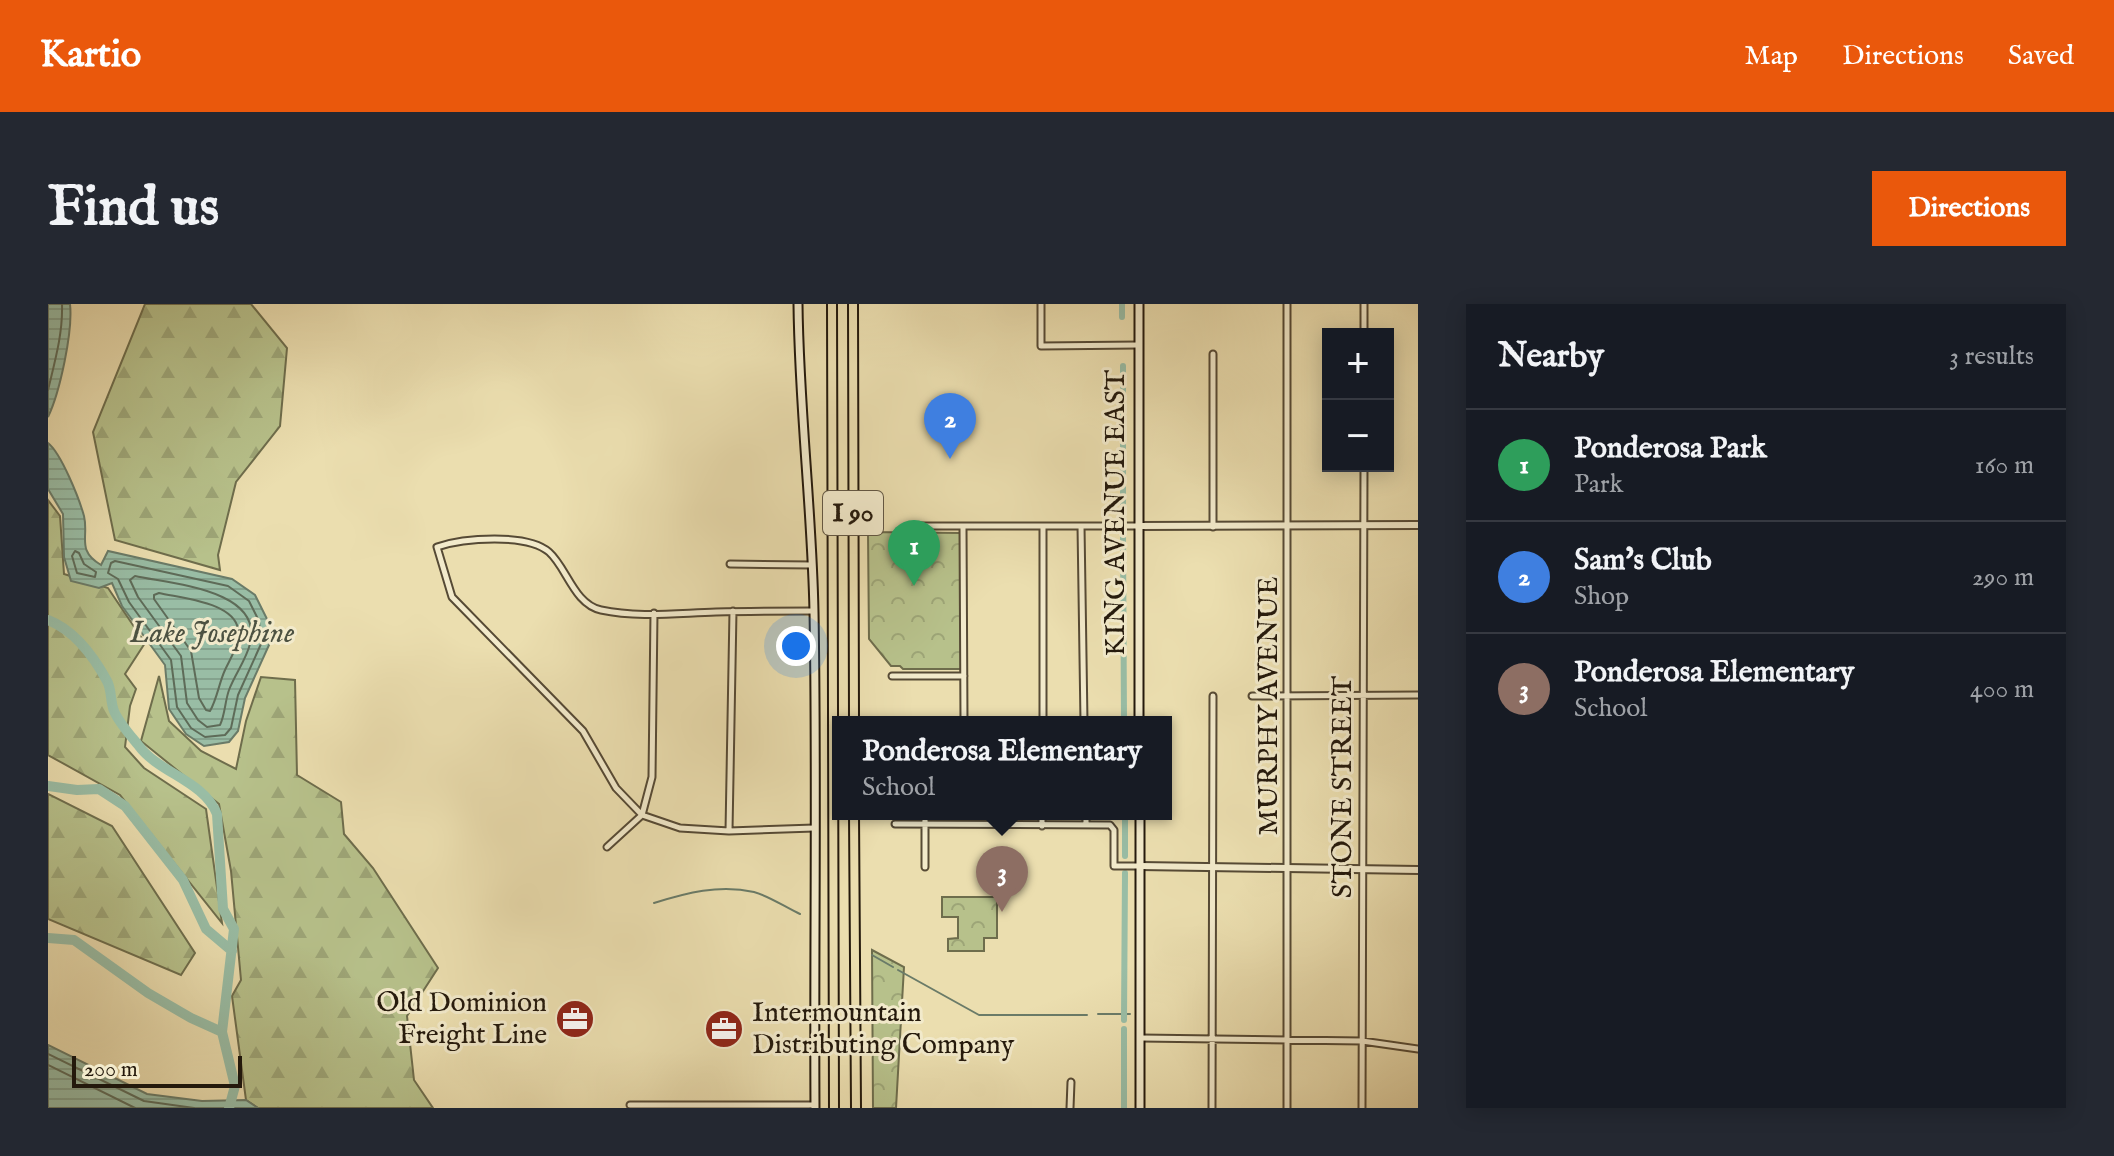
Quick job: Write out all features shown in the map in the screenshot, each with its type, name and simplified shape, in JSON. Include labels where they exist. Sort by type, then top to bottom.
[{"type":"highway","name":"I 90","points":[[832,304],[833,716]]},
{"type":"highway","name":"I 90","points":[[853,304],[854,716]]},
{"type":"highway","name":"I 90","points":[[833,820],[834,1108]]},
{"type":"highway","points":[[854,820],[856,1108]]},
{"type":"main road","points":[[798,304],[800,409],[814,611],[815,1107]]},
{"type":"main road","name":"KING AVENUE EAST","points":[[1139,304],[1139,716]]},
{"type":"main road","points":[[1140,820],[1140,1108]]},
{"type":"street","points":[[1041,304],[1041,346],[1138,345]]},
{"type":"street","name":"MURPHY AVENUE","points":[[1287,304],[1287,1108]]},
{"type":"street","points":[[1364,304],[1364,328]]},
{"type":"street","points":[[1213,354],[1213,528]]},
{"type":"street","name":"STONE STREET","points":[[1362,1108],[1364,472]]},
{"type":"street","points":[[914,526],[1213,528],[1418,525]]},
{"type":"street","points":[[1043,526],[1043,716]]},
{"type":"street","points":[[1081,526],[1084,716]]},
{"type":"street","points":[[963,527],[964,716]]},
{"type":"street","points":[[814,611],[631,614],[596,609],[579,595],[549,552],[532,543],[474,540],[453,541],[437,547],[452,597],[583,731],[616,788],[642,815],[680,828],[729,831],[814,828]]},
{"type":"street","points":[[730,564],[812,565]]},
{"type":"street","points":[[729,831],[733,611]]},
{"type":"street","points":[[607,847],[642,815],[652,777],[654,613]]},
{"type":"street","points":[[892,676],[964,676]]},
{"type":"street","points":[[1252,696],[1418,695]]},
{"type":"street","points":[[1212,1108],[1213,696]]},
{"type":"street","points":[[925,820],[925,867]]},
{"type":"street","points":[[1042,820],[1042,826]]},
{"type":"street","points":[[1086,820],[1086,825]]},
{"type":"street","points":[[895,824],[1110,825],[1114,830],[1114,866],[1418,870]]},
{"type":"street","points":[[1141,1038],[1362,1041],[1418,1049]]},
{"type":"street","points":[[1070,1108],[1071,1082]]},
{"type":"street","points":[[630,1105],[815,1107]]},
{"type":"green space","points":[[145,304],[251,304],[287,348],[280,426],[236,482],[218,555],[220,570],[115,540],[93,432]]},
{"type":"green space","points":[[48,500],[60,516],[64,574],[108,588],[145,643],[125,674],[136,689],[130,706],[125,747],[144,768],[206,809],[222,923],[120,795],[48,755]]},
{"type":"green space","points":[[868,532],[960,533],[961,669],[903,669],[891,666],[869,639]]},
{"type":"green space","points":[[159,676],[169,721],[201,751],[236,769],[246,721],[261,677],[295,680],[297,775],[341,802],[344,834],[373,868],[438,968],[407,1016],[414,1080],[433,1108],[258,1108],[246,1100],[232,996],[241,980],[231,871],[219,804],[141,741]]},
{"type":"green space","points":[[48,794],[112,826],[195,953],[181,975],[48,919]]},
{"type":"green space","points":[[942,897],[997,897],[997,938],[984,938],[984,951],[948,951],[948,939],[958,938],[958,917],[942,917]]},
{"type":"green space","points":[[872,950],[904,967],[896,1108],[873,1108]]},
{"type":"water","points":[[48,304],[70,304],[70,330],[57,393],[48,417]]},
{"type":"water","name":"Lake Josephine","points":[[48,443],[64,466],[78,498],[84,516],[88,554],[101,565],[108,551],[232,579],[255,595],[267,619],[269,645],[245,698],[238,731],[229,742],[204,746],[186,734],[169,709],[165,665],[122,606],[112,583],[99,588],[71,581],[64,557],[63,514],[48,489]]},
{"type":"water","points":[[48,1045],[147,1094],[202,1101],[246,1100],[258,1108],[48,1108]]},
{"type":"waterway","points":[[1122,304],[1122,317]]},
{"type":"waterway","points":[[1123,366],[1123,513]]},
{"type":"waterway","points":[[1123,537],[1124,716]]},
{"type":"waterway","points":[[48,620],[75,637],[96,663],[109,684],[116,716],[139,746],[202,793],[217,814],[223,909],[234,929],[222,1032],[235,1086],[229,1108]]},
{"type":"waterway","points":[[48,786],[99,789],[125,806],[183,880],[206,929],[232,951]]},
{"type":"waterway","points":[[1125,820],[1125,856]]},
{"type":"waterway","points":[[1124,1020],[1125,873]]},
{"type":"waterway","points":[[654,903],[703,891],[728,889],[754,892],[800,914]]},
{"type":"waterway","points":[[48,938],[74,940],[148,993],[222,1032]]},
{"type":"waterway","points":[[872,955],[893,967]]},
{"type":"waterway","points":[[898,970],[979,1015],[1087,1015]]},
{"type":"waterway","points":[[1098,1014],[1130,1014]]},
{"type":"waterway","points":[[1124,1029],[1124,1108]]},
{"type":"place","name":"Sam's Club","points":[[950,459]]},
{"type":"place","name":"Ponderosa Park","points":[[914,586]]},
{"type":"place","name":"Ponderosa Elementary","points":[[1002,912]]},
{"type":"place","name":"Old Dominion Freight Line","points":[[575,1019]]},
{"type":"place","name":"Intermountain Distributing Company","points":[[724,1029]]}]
